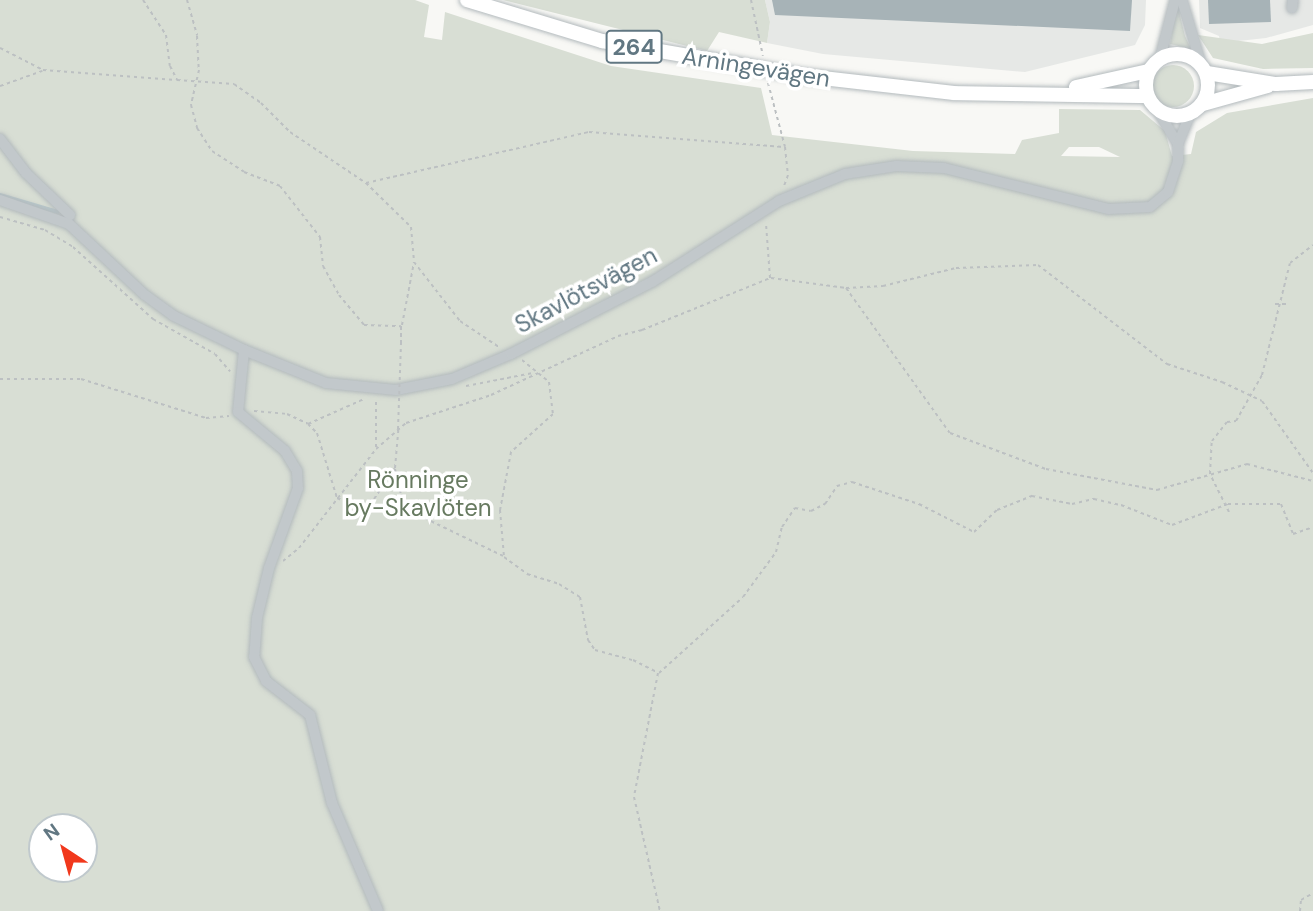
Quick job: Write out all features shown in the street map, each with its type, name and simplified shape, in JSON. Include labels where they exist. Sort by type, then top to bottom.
[{"type":"main road","name":"Arningevägen","points":[[467,0],[603,41],[720,64],[954,93],[1147,96]]},
{"type":"main road","points":[[1276,84],[1204,68],[1182,53],[1160,58],[1148,71],[1147,96],[1158,111],[1172,117],[1190,114],[1203,104],[1276,84],[1313,82]]},
{"type":"main road","points":[[1203,104],[1209,88],[1204,68]]},
{"type":"main road","name":"Arningevägen","points":[[1051,93],[1148,71]]},
{"type":"street","points":[[1160,58],[1175,0]]},
{"type":"street","points":[[1182,0],[1204,68]]},
{"type":"street","points":[[1158,111],[1178,144]]},
{"type":"street","name":"Skavlötsvägen","points":[[0,200],[69,223],[145,295],[174,316],[244,350],[326,383],[396,390],[452,379],[511,354],[652,282],[779,201],[845,174],[896,166],[944,169],[1132,211],[1150,207],[1168,192],[1176,170],[1178,144],[1190,114]]},
{"type":"street","points":[[0,139],[26,173],[70,215]]},
{"type":"street","points":[[244,350],[239,412],[285,451],[297,471],[298,488],[270,565],[257,618],[254,657],[265,681],[310,715],[332,803],[378,911]]},
{"type":"path","points":[[143,0],[166,35],[170,66],[177,80]]},
{"type":"path","points":[[187,0],[197,36],[196,82],[191,105],[197,128],[212,151],[244,172],[280,186],[320,237],[323,266],[364,326],[401,326]]},
{"type":"path","points":[[751,0],[764,61]]},
{"type":"path","points":[[0,48],[43,70],[234,84],[261,103],[290,132],[366,183],[411,227],[414,262],[401,326],[395,468],[401,494],[412,512],[504,557],[527,575],[559,584],[580,597],[588,640],[595,650],[633,660],[658,673]]},
{"type":"path","points":[[0,86],[43,70]]},
{"type":"path","points":[[366,183],[589,132],[785,147]]},
{"type":"path","points":[[0,217],[45,230],[73,247],[153,319],[215,354],[240,390]]},
{"type":"path","points":[[1229,512],[1228,504],[1210,474],[1212,441],[1227,422],[1236,421],[1250,396],[1267,363],[1290,263],[1313,245]]},
{"type":"path","points":[[414,262],[460,321],[540,371],[549,382],[553,414],[510,452],[500,510],[504,557]]},
{"type":"path","points":[[770,278],[846,288],[883,286],[956,268],[1038,265],[1167,364],[1262,401],[1313,473]]},
{"type":"path","points":[[846,288],[950,432],[1046,469],[1157,490],[1247,464],[1313,481]]},
{"type":"path","points":[[1275,304],[1288,304]]},
{"type":"path","points":[[0,379],[81,379],[206,418],[222,419],[239,412],[287,414],[308,424],[317,433],[337,498],[355,506],[374,499],[395,468]]},
{"type":"path","points":[[270,565],[285,561],[299,548],[376,449],[398,429],[491,395]]},
{"type":"path","points":[[308,424],[377,396],[376,449]]},
{"type":"path","points":[[660,911],[634,797],[658,673],[743,597],[776,552],[782,527],[795,508],[811,511],[825,504],[837,486],[852,482],[888,491],[974,532],[997,510],[1032,496],[1072,504],[1094,499],[1121,505],[1172,525],[1228,504],[1281,504],[1293,534],[1313,527]]},
{"type":"path","points":[[1300,911],[1301,900],[1313,893]]},
{"type":"shaded area","points":[[765,0],[1146,0],[1145,25],[1135,45],[1025,72],[823,54],[767,43],[770,22]]},
{"type":"shaded area","points":[[1199,0],[1313,0],[1313,25],[1266,38],[1220,43],[1219,36],[1200,28]]},
{"type":"green space","name":"Rönninge by-Skavlöten","points":[[0,0],[415,0],[429,5],[424,37],[442,40],[445,12],[611,66],[761,88],[772,135],[913,151],[1015,154],[1022,140],[1059,133],[1059,109],[1140,110],[1165,131],[1172,156],[1191,154],[1196,132],[1227,113],[1313,98],[1313,911],[0,911]],"holes":[[[1069,147],[1099,147],[1120,157],[1061,156]]]},
{"type":"green space","points":[[503,0],[765,0],[770,22],[767,43],[719,32],[707,51]]},
{"type":"green space","points":[[1177,3],[1185,36],[1191,49],[1170,44]]},
{"type":"green space","points":[[1313,33],[1313,68],[1263,69],[1213,58],[1198,35],[1262,44]]},
{"type":"green space","points":[[1173,65],[1188,71],[1194,86],[1188,101],[1173,107],[1158,101],[1152,86],[1158,71]]},
{"type":"building","points":[[772,0],[1132,0],[1130,31],[775,15]]},
{"type":"building","points":[[1208,0],[1270,0],[1271,22],[1209,24]]},
{"type":"waterway","points":[[0,195],[58,212]]}]
